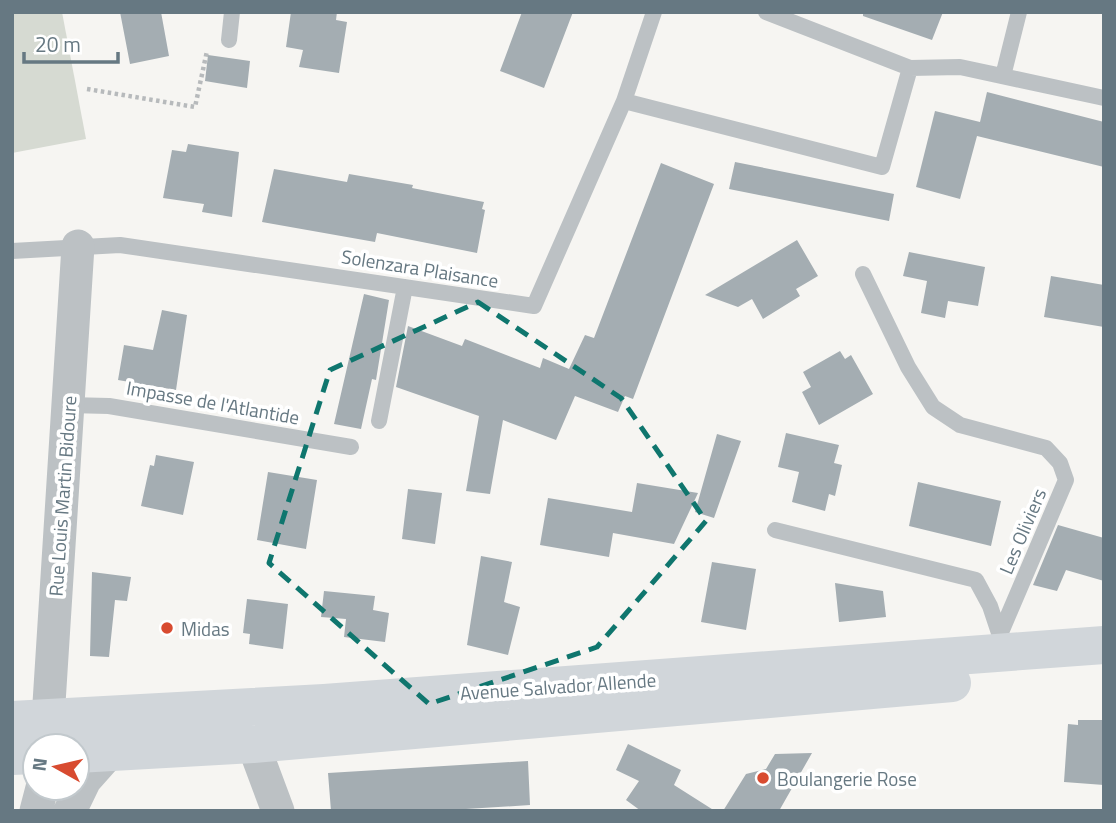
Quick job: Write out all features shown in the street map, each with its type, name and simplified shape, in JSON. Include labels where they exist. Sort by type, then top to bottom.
[{"type":"main road","name":"Avenue Salvador Allende","points":[[36,729],[996,644],[1104,645]]},
{"type":"main road","name":"Avenue Salvador Allende","points":[[93,753],[253,744],[1104,670]]},
{"type":"street","name":"Rue Louis Martin Bidoure","points":[[36,729],[68,405],[78,246]]},
{"type":"street","points":[[253,744],[278,811]]},
{"type":"street","points":[[70,811],[85,780],[93,753]]},
{"type":"lane","points":[[229,40],[232,12]]},
{"type":"lane","name":"Solenzara Plaisance","points":[[12,251],[120,245],[534,306],[624,100],[654,12]]},
{"type":"lane","points":[[766,12],[910,68],[960,67],[1104,98]]},
{"type":"lane","points":[[1003,76],[1019,12]]},
{"type":"lane","points":[[624,100],[882,167],[910,68]]},
{"type":"lane","name":"Les Oliviers","points":[[863,274],[908,367],[933,407],[960,425],[1046,447],[1060,463],[1066,480],[996,644]]},
{"type":"lane","points":[[379,422],[405,287]]},
{"type":"lane","name":"Impasse de l'Atlantide","points":[[68,405],[109,406],[351,447]]},
{"type":"lane","points":[[775,530],[976,580],[990,606],[996,644]]},
{"type":"path","points":[[88,89],[195,107],[208,44],[229,40]]},
{"type":"highlighted area","points":[[478,302],[621,398],[706,521],[597,647],[429,704],[269,563],[330,370]]},
{"type":"shaded area","points":[[12,12],[62,12],[86,139],[12,153]]},
{"type":"building","points":[[120,12],[161,12],[169,56],[130,64]]},
{"type":"building","points":[[291,12],[337,12],[336,20],[347,22],[339,73],[299,67],[303,50],[286,47]]},
{"type":"building","points":[[522,12],[573,12],[544,88],[500,71]]},
{"type":"building","points":[[863,12],[943,12],[932,40],[863,16]]},
{"type":"building","points":[[208,55],[250,61],[247,88],[205,81]]},
{"type":"building","points":[[987,92],[1104,122],[1104,167],[977,136],[960,199],[916,187],[935,111],[980,122]]},
{"type":"building","points":[[188,144],[239,152],[232,217],[202,212],[204,204],[163,198],[172,150],[186,152]]},
{"type":"building","points":[[735,162],[894,194],[889,221],[729,189]]},
{"type":"building","points":[[661,163],[714,184],[633,399],[625,396],[618,412],[575,396],[556,440],[503,420],[490,494],[466,491],[479,416],[396,387],[408,326],[462,346],[465,339],[540,368],[543,358],[569,369],[585,335],[594,338]]},
{"type":"building","points":[[274,169],[347,182],[349,174],[413,185],[412,188],[484,202],[477,253],[377,233],[375,242],[262,222]]},
{"type":"building","points":[[797,240],[818,276],[796,289],[800,296],[763,319],[752,299],[738,307],[705,295]]},
{"type":"building","points":[[909,252],[985,267],[978,306],[948,301],[945,318],[921,313],[927,281],[903,276]]},
{"type":"building","points":[[1051,276],[1104,285],[1104,327],[1044,317]]},
{"type":"building","points":[[364,294],[389,300],[376,380],[372,379],[361,429],[334,424]]},
{"type":"building","points":[[162,310],[187,315],[176,390],[118,380],[124,345],[153,350]]},
{"type":"building","points":[[840,351],[845,359],[851,355],[873,394],[819,425],[802,392],[811,387],[803,372]]},
{"type":"building","points":[[786,433],[839,445],[834,463],[842,465],[835,496],[829,494],[825,511],[792,502],[799,472],[778,467]]},
{"type":"building","points":[[717,434],[741,441],[714,518],[695,512]]},
{"type":"building","points":[[156,455],[194,462],[183,515],[141,506],[150,465],[154,466]]},
{"type":"building","points":[[268,472],[317,480],[306,549],[257,540]]},
{"type":"building","points":[[918,482],[1001,501],[991,546],[909,526]]},
{"type":"building","points":[[637,483],[698,493],[674,544],[613,533],[609,557],[540,545],[548,498],[632,512]]},
{"type":"building","points":[[408,489],[442,493],[435,544],[402,539]]},
{"type":"building","points":[[1058,525],[1104,538],[1104,581],[1066,570],[1057,591],[1033,585]]},
{"type":"building","points":[[481,556],[512,562],[504,602],[520,607],[508,655],[467,645]]},
{"type":"building","points":[[712,562],[756,569],[746,630],[701,622]]},
{"type":"building","points":[[92,572],[131,577],[127,601],[115,600],[109,657],[90,656]]},
{"type":"building","points":[[835,583],[883,591],[886,617],[839,622]]},
{"type":"building","points":[[324,591],[375,596],[373,610],[389,613],[385,642],[344,637],[346,619],[321,617]]},
{"type":"building","points":[[247,599],[288,604],[283,649],[249,644],[250,634],[243,633]]},
{"type":"building","points":[[1078,720],[1104,720],[1104,785],[1064,782],[1068,724],[1078,725]]},
{"type":"building","points":[[628,744],[681,770],[674,785],[715,811],[641,811],[626,800],[639,781],[616,770]]},
{"type":"building","points":[[812,753],[779,811],[723,811],[746,774],[766,769],[775,754]]},
{"type":"building","points":[[528,761],[530,805],[434,811],[331,811],[328,773]]},
{"type":"place","name":"Midas","points":[[167,628]]},
{"type":"place","name":"Boulangerie Rose","points":[[763,778]]}]
